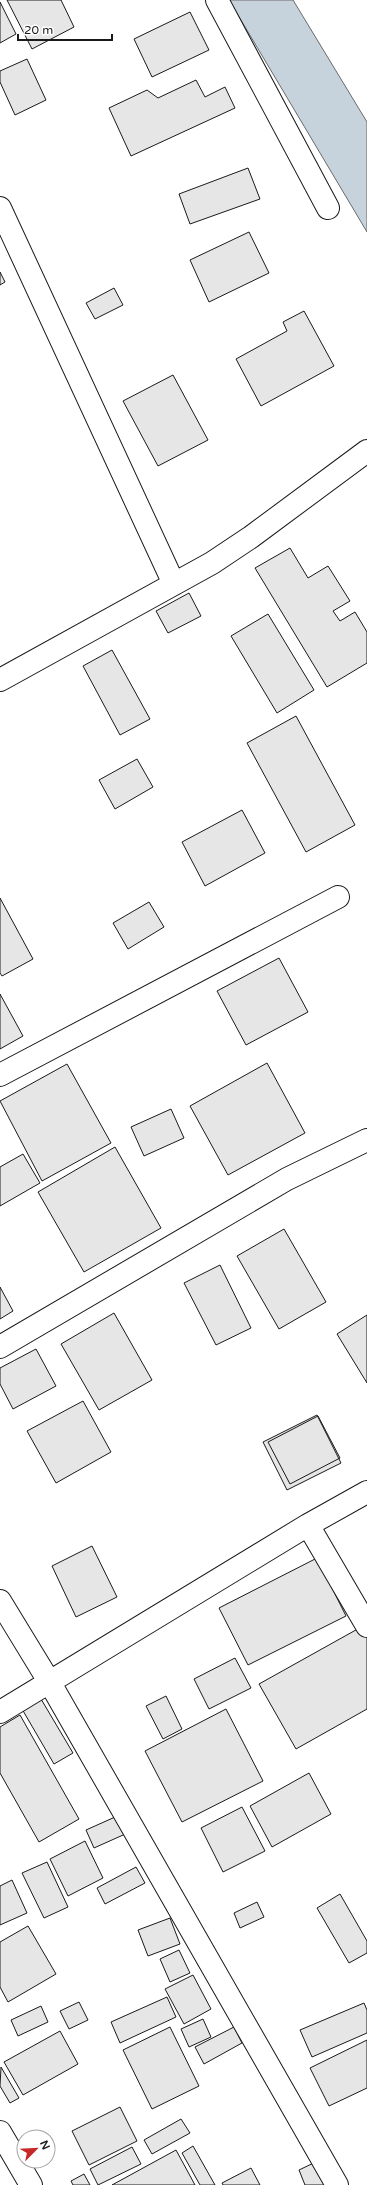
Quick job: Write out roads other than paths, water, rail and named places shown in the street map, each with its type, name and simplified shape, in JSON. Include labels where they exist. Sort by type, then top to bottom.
[{"type":"street","points":[[218,0],[328,208]]},
{"type":"street","points":[[0,208],[174,584]]},
{"type":"street","points":[[1,677],[212,563],[251,537],[367,451]]},
{"type":"street","points":[[0,1075],[338,897]]},
{"type":"street","points":[[0,1347],[287,1179],[367,1140]]},
{"type":"street","points":[[0,1712],[308,1525],[367,1492]]},
{"type":"street","points":[[308,1525],[367,1626]]},
{"type":"street","points":[[0,1601],[50,1683],[338,2185]]},
{"type":"street","points":[[0,2132],[32,2185]]}]
